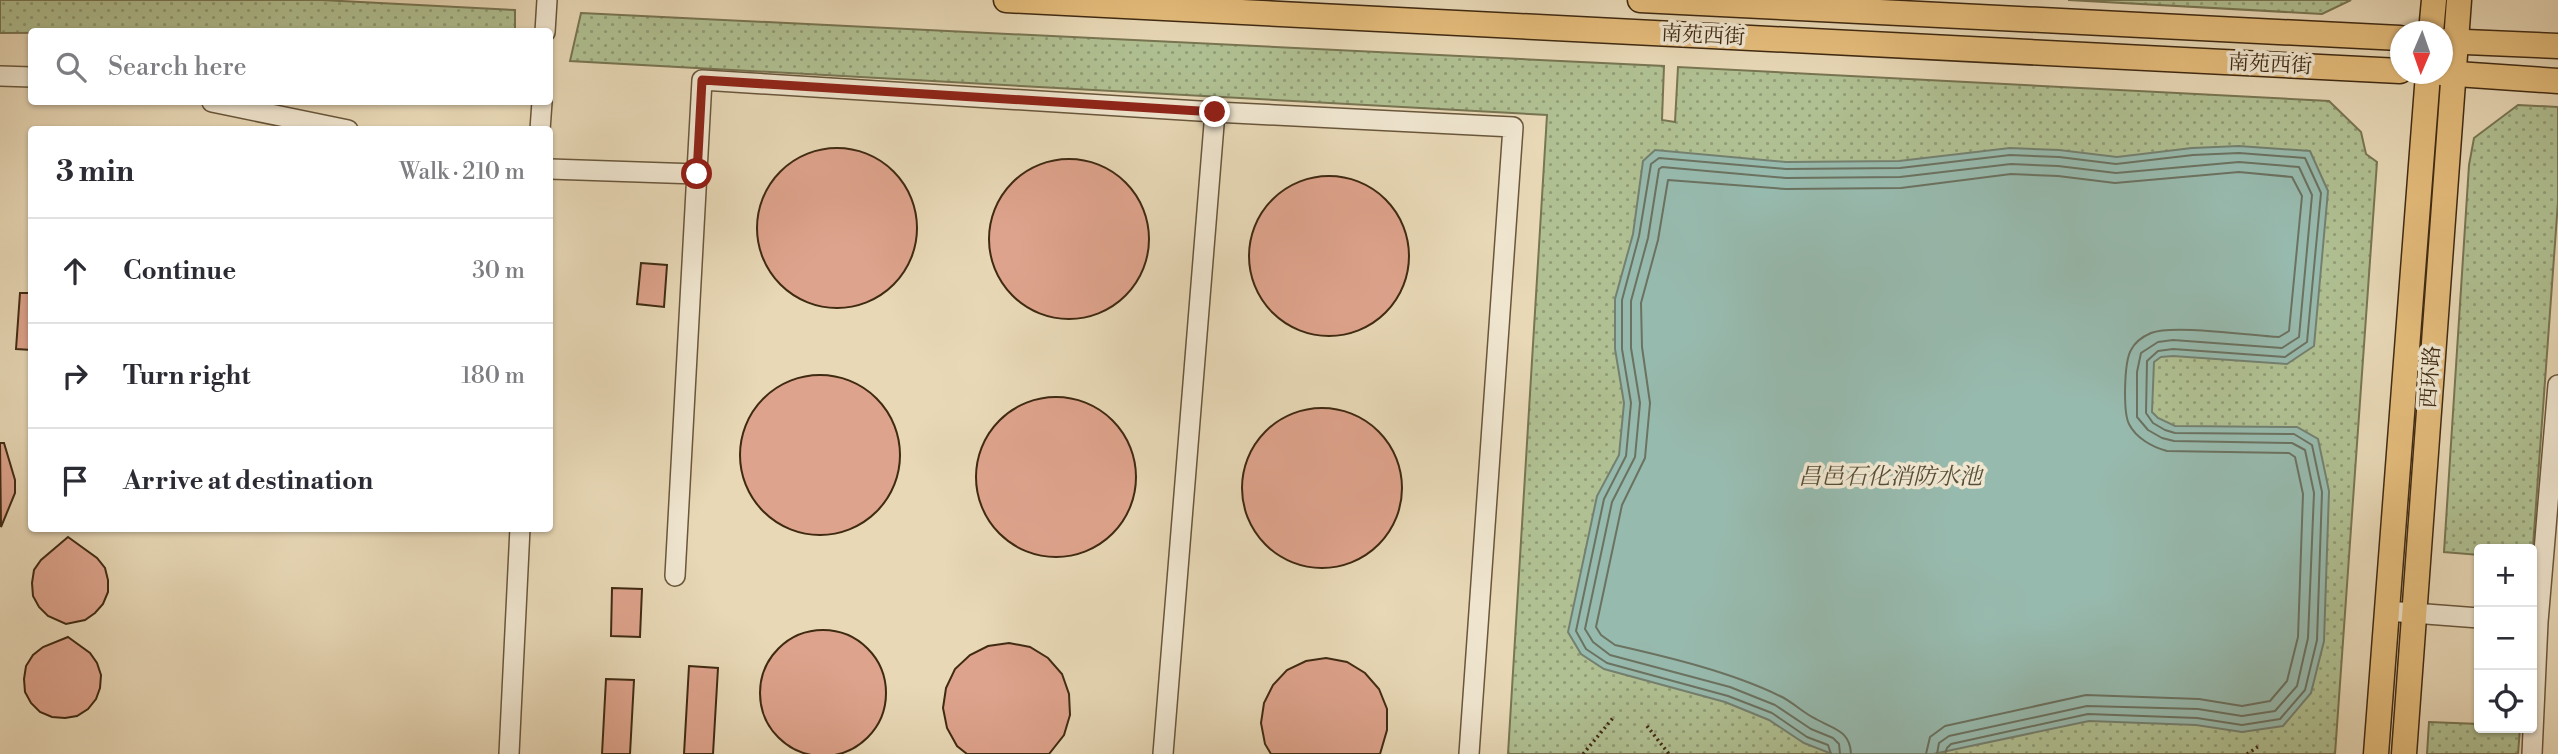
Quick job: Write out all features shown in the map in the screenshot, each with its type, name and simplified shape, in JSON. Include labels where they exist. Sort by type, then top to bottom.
[{"type":"main road","name":"南苑西街","points":[[1006,0],[2390,70]]},
{"type":"main road","name":"南苑西街","points":[[1640,0],[2390,38]]},
{"type":"main road","points":[[2432,21],[2434,0]]},
{"type":"main road","name":"西环路","points":[[2453,25],[2459,0]]},
{"type":"main road","points":[[2453,42],[2558,47]]},
{"type":"main road","points":[[2453,74],[2558,81]]},
{"type":"main road","name":"西环路","points":[[2376,754],[2427,84]]},
{"type":"main road","name":"西环路","points":[[2404,754],[2447,84]]},
{"type":"lane","points":[[545,28],[547,0]]},
{"type":"lane","points":[[0,75],[28,77]]},
{"type":"lane","points":[[675,576],[702,80],[1215,112],[1513,127],[1469,754]]},
{"type":"lane","points":[[227,105],[329,126]]},
{"type":"lane","points":[[540,126],[541,105]]},
{"type":"lane","points":[[1163,754],[1215,112]]},
{"type":"lane","points":[[553,169],[697,174]]},
{"type":"lane","points":[[2536,607],[2558,385]]},
{"type":"lane","points":[[509,754],[520,532]]},
{"type":"lane","points":[[2387,609],[2414,614],[2474,618]]},
{"type":"lane","points":[[2537,622],[2558,623]]},
{"type":"lane","points":[[2532,754],[2534,670]]},
{"type":"path","points":[[1583,754],[1613,718]]},
{"type":"path","points":[[1647,726],[1669,754]]},
{"type":"path","points":[[2247,754],[2259,746]]},
{"type":"green space","points":[[0,0],[322,0],[515,10],[515,28],[28,28],[28,33],[0,33]]},
{"type":"green space","points":[[2068,0],[2351,0],[2322,14]]},
{"type":"green space","name":"昌邑石化消防水池","points":[[581,13],[1664,66],[1662,120],[1675,122],[1678,67],[2329,101],[2361,132],[2366,154],[2377,162],[2335,754],[1508,754],[1547,115],[570,61]]},
{"type":"green space","points":[[2518,105],[2558,107],[2558,202],[2533,544],[2474,544],[2474,555],[2444,552],[2469,165],[2474,138]]},
{"type":"green space","points":[[2429,722],[2474,724],[2474,733],[2520,733],[2518,754],[2427,754]]},
{"type":"water","name":"昌邑石化消防水池","points":[[2239,146],[2310,151],[2328,191],[2314,346],[2287,364],[2161,357],[2154,362],[2152,412],[2175,426],[2297,427],[2318,439],[2329,491],[2324,641],[2311,693],[2283,726],[2242,732],[2196,725],[2089,721],[1933,754],[1832,754],[1804,743],[1769,720],[1725,702],[1604,669],[1581,654],[1568,632],[1597,496],[1619,455],[1624,403],[1615,349],[1615,299],[1633,234],[1643,161],[1655,150],[1786,162],[1899,161],[2010,148],[2059,150],[2117,157],[2192,148]]},
{"type":"building","points":[[837,148],[868,154],[894,171],[911,197],[917,228],[911,259],[894,285],[868,302],[837,308],[806,302],[780,285],[763,259],[757,228],[763,197],[780,171],[806,154]]},
{"type":"building","points":[[1069,159],[1100,165],[1126,182],[1143,208],[1149,239],[1143,270],[1126,296],[1100,313],[1069,319],[1038,313],[1012,296],[995,270],[989,239],[995,208],[1012,182],[1038,165]]},
{"type":"building","points":[[1329,176],[1360,182],[1386,199],[1403,225],[1409,256],[1403,287],[1386,313],[1360,330],[1329,336],[1298,330],[1272,313],[1255,287],[1249,256],[1255,225],[1272,199],[1298,182]]},
{"type":"building","points":[[641,263],[667,265],[664,307],[637,304]]},
{"type":"building","points":[[20,293],[28,293],[28,350],[16,349]]},
{"type":"building","points":[[820,375],[851,381],[877,398],[894,424],[900,455],[894,486],[877,512],[851,529],[820,535],[789,529],[763,512],[746,486],[740,455],[746,424],[763,398],[789,381]]},
{"type":"building","points":[[1056,397],[1087,403],[1113,420],[1130,446],[1136,477],[1130,508],[1113,534],[1087,551],[1056,557],[1025,551],[999,534],[982,508],[976,477],[982,446],[999,420],[1025,403]]},
{"type":"building","points":[[1322,408],[1353,414],[1379,431],[1396,457],[1402,488],[1396,519],[1379,545],[1353,562],[1322,568],[1291,562],[1265,545],[1248,519],[1242,488],[1248,457],[1265,431],[1291,414]]},
{"type":"building","points":[[0,443],[4,443],[15,480],[15,493],[1,527]]},
{"type":"building","points":[[68,537],[97,558],[105,568],[108,592],[95,613],[85,620],[66,624],[48,616],[39,607],[33,596],[32,583],[34,570],[41,560]]},
{"type":"building","points":[[612,588],[642,589],[640,637],[611,636]]},
{"type":"building","points":[[811,631],[835,631],[858,641],[875,658],[885,681],[885,705],[875,728],[858,745],[835,755],[811,755],[788,745],[771,728],[761,705],[761,681],[771,658],[788,641]]},
{"type":"building","points":[[68,637],[90,653],[97,663],[101,675],[100,688],[88,709],[77,716],[52,717],[40,712],[25,692],[26,666],[33,655],[43,647]]},
{"type":"building","points":[[1009,643],[1030,647],[1048,658],[1062,674],[1069,694],[1070,715],[1064,735],[1049,754],[967,754],[957,746],[947,728],[943,708],[946,688],[955,669],[970,655],[988,646]]},
{"type":"building","points":[[1326,658],[1347,662],[1365,673],[1379,689],[1387,709],[1387,730],[1380,754],[1271,754],[1265,744],[1261,723],[1264,703],[1273,685],[1287,670],[1306,661]]},
{"type":"building","points":[[689,666],[718,668],[713,754],[684,754]]},
{"type":"building","points":[[606,679],[634,680],[630,754],[602,754]]},
{"type":"route","points":[[697,174],[702,80],[1215,112]]}]
